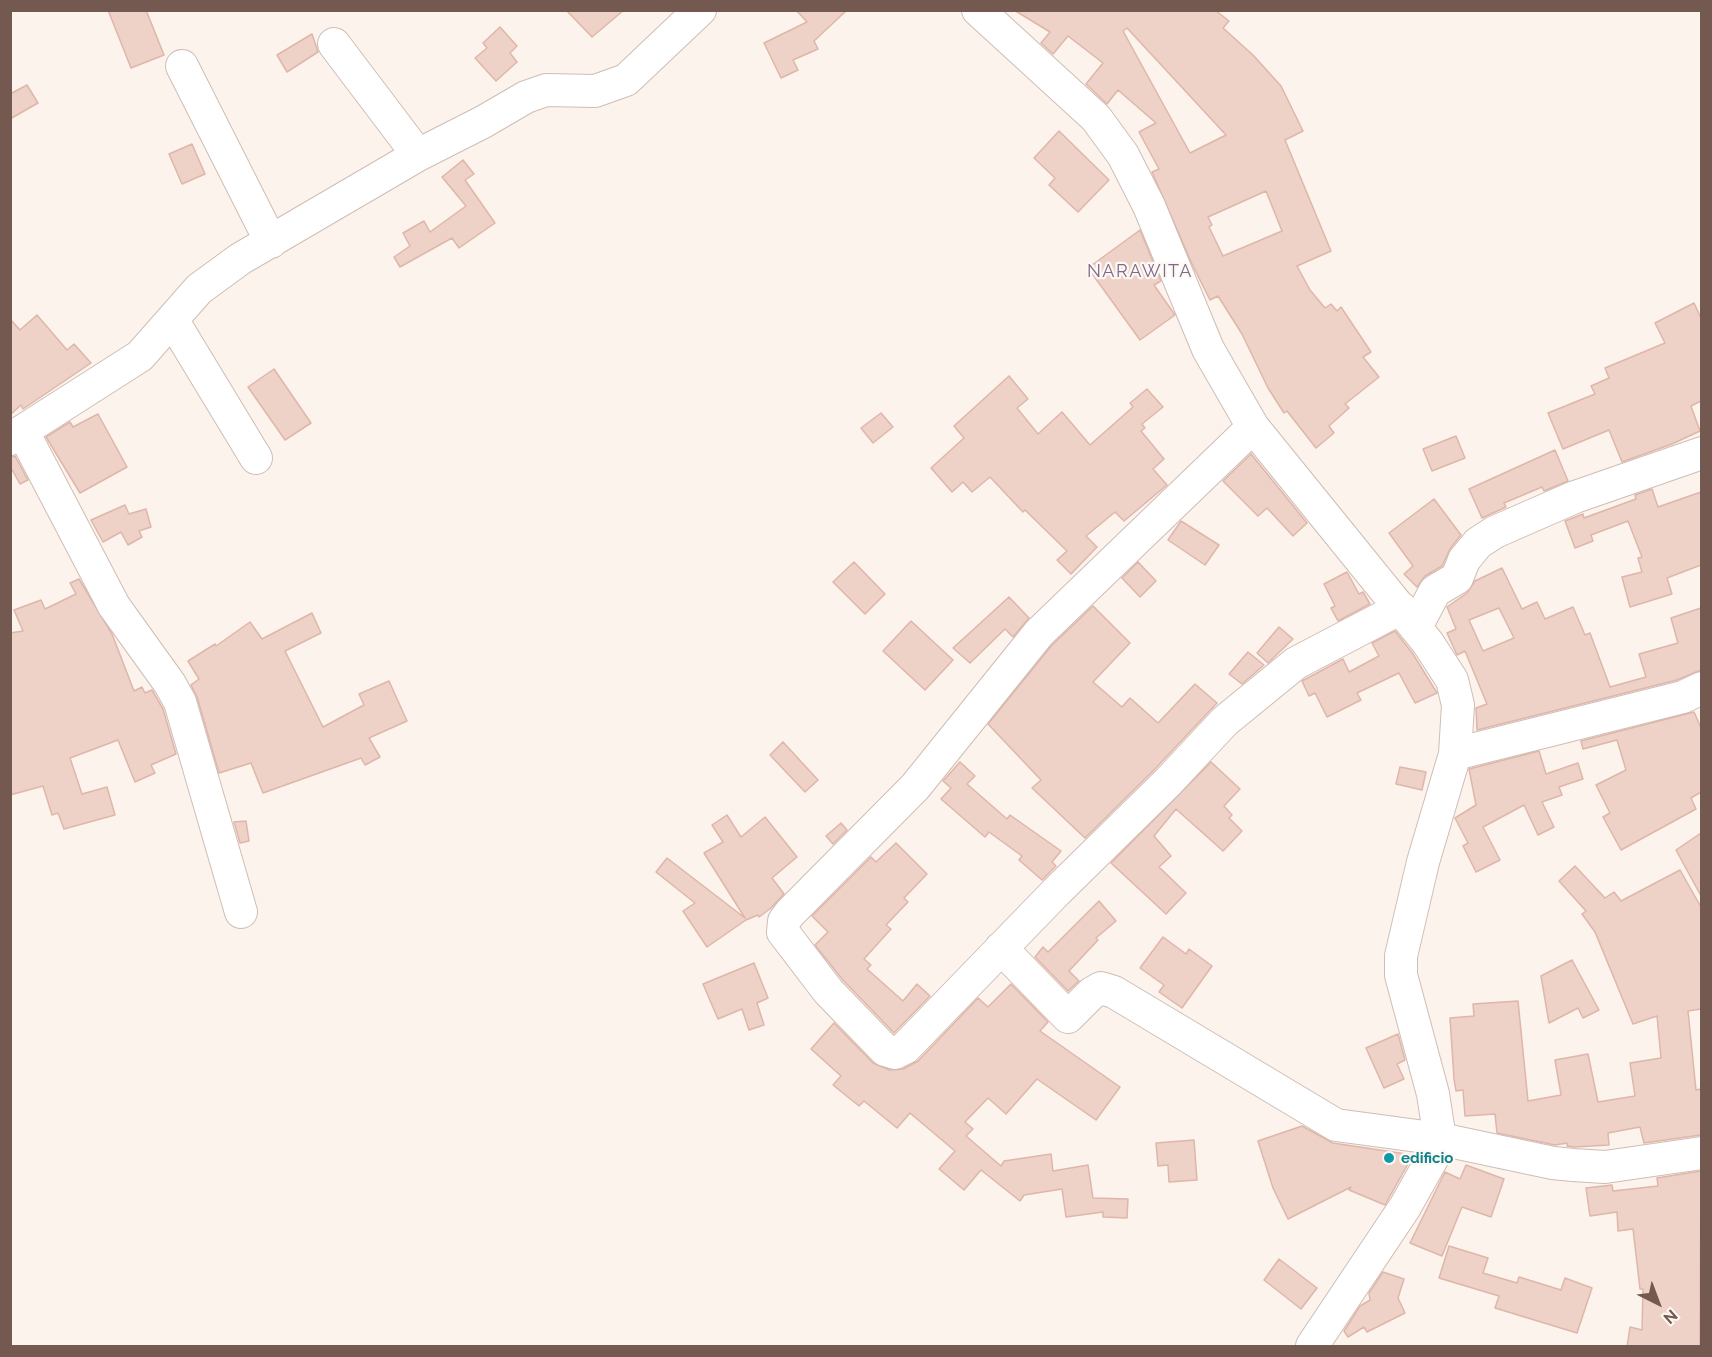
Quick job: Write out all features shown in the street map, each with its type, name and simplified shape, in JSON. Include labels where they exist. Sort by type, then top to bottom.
[{"type":"street","points":[[241,912],[180,702],[170,684],[114,606],[16,436],[140,356],[199,289],[240,259],[418,155],[483,123],[526,97],[546,90],[594,91],[626,80],[700,10]]},
{"type":"street","points":[[978,10],[1096,118],[1123,155],[1149,206],[1208,349],[1252,427],[1408,618],[1452,680],[1458,705],[1455,754],[1423,862],[1401,956],[1401,975],[1433,1094],[1440,1139],[1432,1159],[1405,1207],[1312,1347]]},
{"type":"street","points":[[334,44],[418,155]]},
{"type":"street","points":[[182,66],[271,242]]},
{"type":"street","points":[[173,321],[256,458]]},
{"type":"street","points":[[1252,427],[1039,633],[915,787],[790,913],[783,932],[840,1004],[885,1050],[895,1053],[905,1048],[1001,948],[1168,782],[1225,721],[1296,663],[1408,618],[1435,591],[1457,578],[1464,560],[1478,543],[1495,532],[1575,497],[1701,453]]},
{"type":"street","points":[[1455,754],[1683,697],[1701,688]]},
{"type":"street","points":[[1001,948],[1068,1017],[1092,993],[1101,988],[1114,992],[1336,1125],[1440,1139],[1553,1163],[1605,1167],[1701,1153]]},
{"type":"building","points":[[108,10],[146,10],[164,55],[131,68]]},
{"type":"building","points":[[566,10],[624,10],[592,37]]},
{"type":"building","points":[[796,10],[847,10],[814,41],[818,49],[793,60],[798,70],[781,78],[764,43],[807,22]]},
{"type":"building","points":[[1014,10],[1215,10],[1229,21],[1223,28],[1253,55],[1281,86],[1303,131],[1285,140],[1331,251],[1297,266],[1310,290],[1325,308],[1331,304],[1337,311],[1341,307],[1371,352],[1363,357],[1379,377],[1345,404],[1349,408],[1329,426],[1334,433],[1316,448],[1287,411],[1284,413],[1268,388],[1242,334],[1218,296],[1210,300],[1192,264],[1152,172],[1159,169],[1139,132],[1156,123],[1118,90],[1107,104],[1086,84],[1103,63],[1068,36],[1053,54],[1041,43],[1050,32]],"holes":[[[1127,28],[1226,135],[1190,153],[1123,31]],[[1266,191],[1282,231],[1223,256],[1209,227],[1212,225],[1208,217]]]},
{"type":"building","points":[[500,27],[517,46],[510,53],[517,62],[496,81],[475,58],[487,48],[483,43]]},
{"type":"building","points":[[312,34],[318,52],[287,72],[277,55]]},
{"type":"building","points":[[27,85],[38,103],[10,119],[10,94]]},
{"type":"building","points":[[1059,131],[1109,180],[1078,212],[1049,185],[1055,178],[1034,158]]},
{"type":"building","points":[[192,144],[205,174],[182,184],[169,154]]},
{"type":"building","points":[[463,160],[474,174],[465,180],[495,223],[459,248],[452,238],[400,267],[394,257],[410,246],[403,233],[424,221],[430,232],[466,206],[442,177]]},
{"type":"building","points":[[1140,230],[1161,281],[1154,285],[1175,315],[1140,340],[1088,268]]},
{"type":"building","points":[[1694,303],[1701,318],[1701,401],[1691,406],[1700,431],[1622,462],[1609,430],[1563,449],[1548,413],[1595,394],[1591,386],[1609,378],[1605,368],[1665,343],[1655,323]]},
{"type":"building","points":[[37,315],[67,350],[74,344],[91,363],[23,409],[21,405],[10,415],[10,319],[20,330]]},
{"type":"building","points":[[274,369],[311,423],[285,440],[248,387]]},
{"type":"building","points":[[1009,376],[1028,399],[1017,408],[1038,434],[1062,412],[1090,445],[1133,407],[1130,403],[1147,389],[1163,407],[1142,424],[1145,428],[1141,431],[1164,459],[1153,469],[1167,485],[1124,521],[1115,512],[1086,536],[1097,547],[1071,574],[1057,560],[1067,551],[1025,510],[1023,512],[990,477],[972,492],[963,482],[952,492],[931,468],[964,438],[954,426]]},
{"type":"building","points":[[881,413],[893,427],[873,443],[861,428]]},
{"type":"building","points":[[98,414],[127,467],[80,493],[46,437],[70,422],[73,427]]},
{"type":"building","points":[[1456,436],[1465,458],[1432,471],[1423,449]]},
{"type":"building","points":[[1555,450],[1568,481],[1544,491],[1542,487],[1504,503],[1506,507],[1482,518],[1469,489]]},
{"type":"building","points":[[1251,454],[1307,523],[1293,536],[1267,508],[1258,516],[1223,481]]},
{"type":"building","points":[[15,456],[28,480],[20,484],[10,466],[10,457]]},
{"type":"building","points":[[1652,489],[1658,507],[1701,492],[1701,565],[1667,578],[1672,594],[1630,607],[1622,577],[1642,572],[1638,558],[1642,557],[1628,521],[1591,535],[1593,541],[1575,548],[1565,521],[1583,514],[1584,518],[1636,499],[1635,495]]},
{"type":"building","points":[[1434,499],[1461,535],[1450,549],[1442,566],[1425,576],[1417,587],[1404,574],[1413,566],[1389,533]]},
{"type":"building","points":[[125,505],[129,514],[146,509],[151,527],[139,531],[142,537],[128,545],[121,532],[103,542],[91,520]]},
{"type":"building","points":[[1181,521],[1219,545],[1205,565],[1168,540]]},
{"type":"building","points":[[854,562],[885,594],[865,614],[833,582]]},
{"type":"building","points":[[1138,562],[1156,581],[1140,597],[1122,578]]},
{"type":"building","points":[[1502,568],[1522,609],[1537,602],[1545,619],[1573,607],[1585,635],[1590,633],[1610,687],[1646,677],[1639,654],[1678,643],[1671,618],[1701,608],[1701,670],[1677,680],[1477,730],[1476,708],[1487,704],[1465,651],[1457,655],[1447,633],[1456,629],[1447,607],[1467,593],[1475,581]],"holes":[[[1499,608],[1514,638],[1483,651],[1469,620]]]},
{"type":"building","points":[[1347,572],[1359,594],[1363,592],[1370,604],[1338,621],[1331,608],[1335,606],[1324,584]]},
{"type":"building","points":[[79,579],[112,634],[134,691],[142,687],[145,693],[152,690],[163,709],[176,754],[151,765],[155,773],[135,782],[118,740],[70,758],[82,794],[107,787],[115,815],[64,829],[58,813],[52,815],[43,786],[10,795],[10,633],[23,631],[14,610],[41,600],[45,609],[76,594],[70,583]]},
{"type":"building","points":[[1009,597],[1029,618],[1013,637],[1005,629],[970,663],[953,648]]},
{"type":"building","points":[[1093,606],[1130,643],[1093,682],[1122,707],[1130,698],[1158,723],[1195,684],[1217,703],[1155,769],[1085,838],[1032,788],[1041,780],[988,724],[1052,645]]},
{"type":"building","points":[[312,613],[321,633],[285,651],[323,727],[364,705],[359,694],[389,681],[407,721],[369,738],[380,757],[365,765],[361,758],[263,793],[251,763],[219,773],[197,697],[191,685],[199,679],[188,661],[215,644],[216,646],[250,622],[262,639]]},
{"type":"building","points":[[911,621],[953,660],[925,690],[883,651]]},
{"type":"building","points":[[1279,627],[1293,639],[1268,663],[1257,653]]},
{"type":"building","points":[[1395,631],[1413,654],[1437,693],[1415,703],[1399,673],[1357,693],[1361,700],[1327,717],[1315,693],[1309,696],[1302,681],[1343,659],[1349,672],[1379,656],[1372,643]]},
{"type":"building","points":[[1248,652],[1264,665],[1242,684],[1229,674]]},
{"type":"building","points":[[1694,712],[1701,728],[1701,792],[1691,798],[1696,809],[1621,850],[1603,817],[1610,813],[1596,785],[1626,770],[1617,740],[1583,749],[1581,741]]},
{"type":"building","points":[[783,742],[818,780],[805,792],[770,755]]},
{"type":"building","points":[[1539,751],[1546,774],[1578,763],[1583,779],[1559,787],[1562,795],[1542,802],[1554,827],[1538,835],[1524,805],[1483,827],[1500,860],[1476,872],[1463,846],[1468,843],[1455,818],[1476,805],[1469,769]]},
{"type":"building","points":[[960,762],[975,776],[967,784],[1007,819],[1010,815],[1061,851],[1052,862],[1056,866],[1042,880],[1019,860],[1022,856],[989,832],[985,837],[941,799],[951,788],[943,781]]},
{"type":"building","points":[[1211,762],[1240,789],[1224,806],[1232,815],[1229,818],[1242,831],[1223,851],[1176,809],[1154,836],[1171,856],[1159,867],[1186,893],[1166,914],[1111,863]]},
{"type":"building","points":[[1400,767],[1426,772],[1422,790],[1396,784]]},
{"type":"building","points":[[727,815],[741,837],[765,817],[797,857],[772,878],[784,894],[771,908],[759,917],[758,915],[746,920],[707,947],[683,911],[695,903],[656,872],[667,858],[745,918],[704,853],[723,842],[712,825]]},
{"type":"building","points":[[246,821],[249,841],[240,843],[234,822]]},
{"type":"building","points":[[841,823],[847,830],[833,844],[826,836]]},
{"type":"building","points":[[1701,833],[1701,896],[1676,850]]},
{"type":"building","points":[[896,843],[927,874],[904,898],[908,902],[886,925],[891,929],[864,959],[871,965],[867,969],[903,1001],[917,984],[930,996],[894,1033],[842,979],[815,945],[828,932],[812,916],[871,857],[876,862]]},
{"type":"building","points":[[1575,866],[1605,898],[1614,892],[1621,901],[1680,870],[1701,907],[1701,1009],[1688,1011],[1696,1090],[1701,1089],[1701,1135],[1644,1143],[1640,1127],[1608,1133],[1609,1145],[1574,1147],[1567,1146],[1567,1143],[1555,1145],[1497,1133],[1495,1114],[1465,1116],[1463,1090],[1456,1091],[1454,1079],[1450,1018],[1474,1016],[1473,1004],[1518,1001],[1528,1101],[1561,1095],[1555,1060],[1588,1054],[1598,1102],[1635,1096],[1630,1063],[1661,1058],[1657,1016],[1633,1024],[1595,932],[1582,914],[1586,911],[1559,881]]},
{"type":"building","points":[[1099,901],[1116,921],[1096,938],[1098,940],[1069,971],[1079,981],[1068,991],[1035,957],[1043,947],[1048,952]]},
{"type":"building","points":[[1163,937],[1186,954],[1189,949],[1212,966],[1182,1008],[1159,992],[1164,985],[1140,968]]},
{"type":"building","points":[[1572,960],[1599,1010],[1583,1018],[1578,1008],[1549,1023],[1541,976]]},
{"type":"building","points":[[754,963],[768,998],[757,1003],[764,1025],[749,1030],[742,1009],[718,1019],[703,984]]},
{"type":"building","points":[[1011,984],[1048,1022],[1040,1031],[1120,1087],[1096,1120],[1037,1079],[1006,1114],[988,1098],[965,1122],[973,1129],[966,1136],[1001,1166],[1004,1161],[1051,1154],[1053,1171],[1088,1165],[1093,1198],[1128,1199],[1127,1218],[1103,1217],[1103,1212],[1066,1217],[1062,1189],[1024,1195],[1020,1201],[981,1170],[964,1190],[939,1169],[955,1151],[910,1113],[897,1128],[864,1101],[859,1106],[833,1085],[841,1076],[811,1049],[834,1023],[873,1063],[890,1070],[903,1069],[918,1061],[978,998],[988,1007]]},
{"type":"building","points":[[1398,1034],[1405,1060],[1397,1064],[1404,1079],[1384,1088],[1366,1048]]},
{"type":"building","points":[[1302,1126],[1333,1143],[1413,1155],[1385,1205],[1349,1190],[1351,1187],[1288,1219],[1273,1188],[1258,1141]]},
{"type":"building","points":[[1194,1140],[1197,1180],[1169,1182],[1168,1165],[1158,1166],[1156,1143]]},
{"type":"building","points":[[1466,1165],[1504,1179],[1491,1217],[1462,1207],[1442,1256],[1410,1243],[1445,1172],[1460,1179]]},
{"type":"building","points":[[1701,1171],[1700,1347],[1627,1347],[1630,1327],[1642,1330],[1643,1289],[1640,1289],[1633,1229],[1618,1231],[1617,1212],[1590,1216],[1586,1188],[1612,1185],[1613,1191],[1658,1186],[1657,1178]]},
{"type":"building","points":[[1449,1246],[1488,1258],[1483,1273],[1517,1283],[1519,1277],[1561,1290],[1565,1278],[1592,1288],[1577,1333],[1495,1308],[1499,1296],[1439,1278]]},
{"type":"building","points":[[1279,1259],[1317,1288],[1301,1309],[1264,1280]]},
{"type":"building","points":[[1383,1272],[1404,1279],[1398,1298],[1405,1313],[1367,1332],[1364,1327],[1348,1337],[1344,1331],[1360,1306],[1370,1300],[1369,1293]]},
{"type":"place","name":"edificio","points":[[1389,1158]]},
{"type":"district","name":"NARAWITA","points":[[1140,272]]}]
